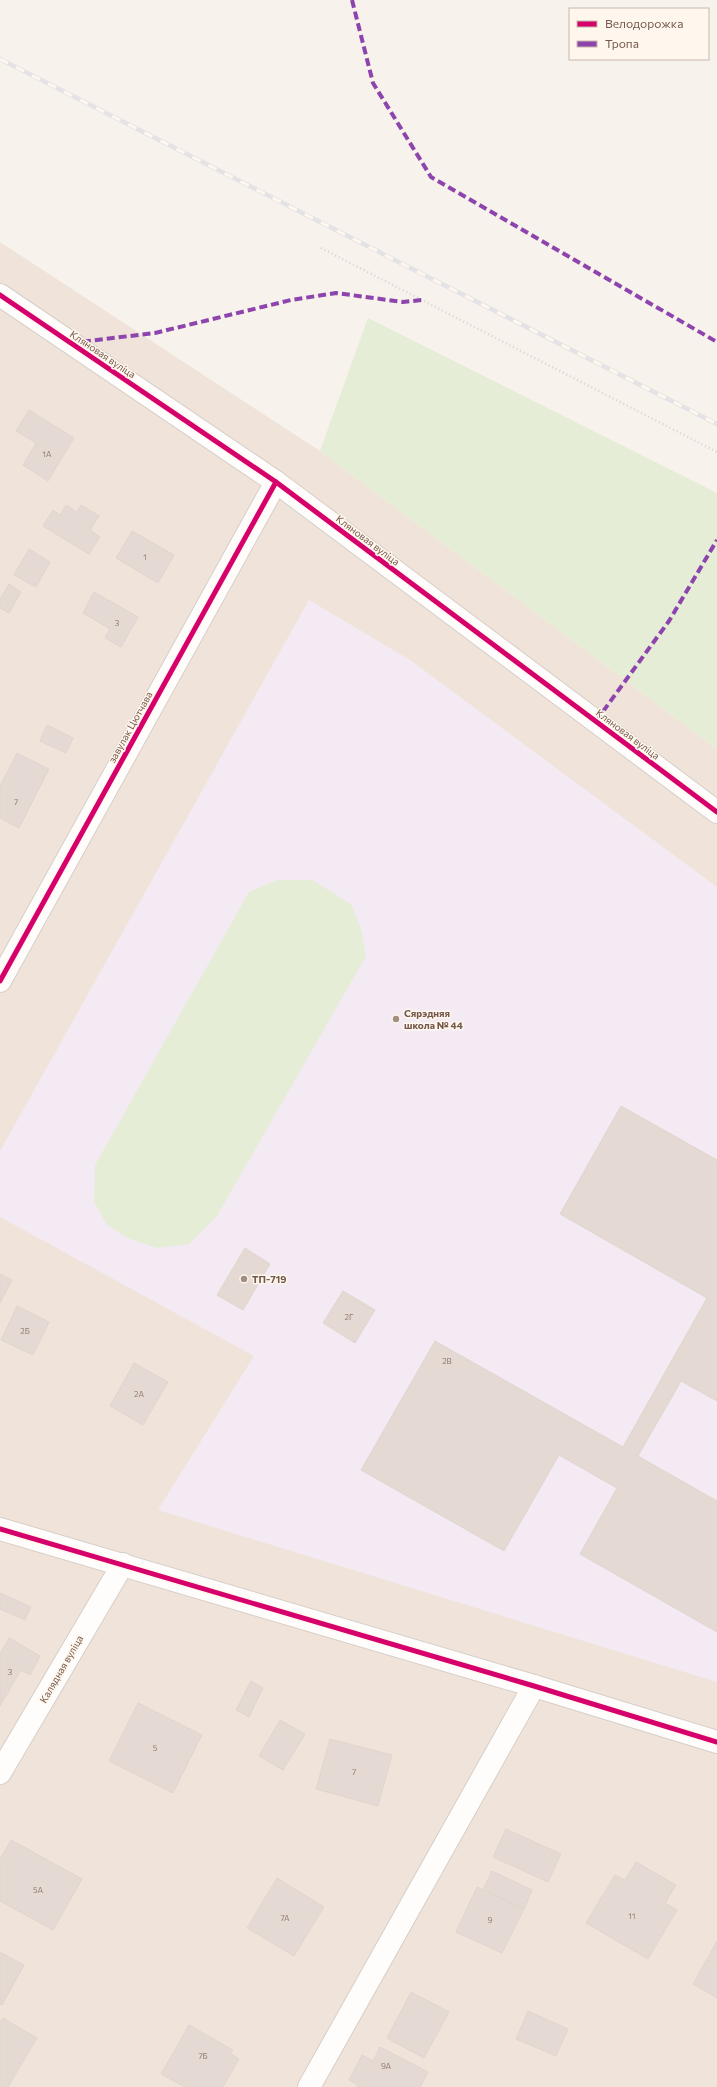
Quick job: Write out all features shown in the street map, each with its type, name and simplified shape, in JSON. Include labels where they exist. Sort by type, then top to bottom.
[{"type":"street","name":"Кляновая вуліца","points":[[0,295],[276,482],[717,812]]},
{"type":"street","name":"завулак Цютчава","points":[[0,981],[276,482]]},
{"type":"street","points":[[0,1529],[534,1686],[717,1742]]},
{"type":"street","name":"Калядная вуліца","points":[[0,1773],[123,1564]]},
{"type":"street","points":[[309,2087],[534,1686]]},
{"type":"path","points":[[321,248],[717,452]]},
{"type":"shaded area","points":[[0,242],[320,451],[717,749],[717,2087],[0,2087]]},
{"type":"shaded area","name":"Сярэдняя школа № 44","points":[[309,600],[410,660],[717,887],[717,1682],[158,1510],[254,1356],[0,1217],[0,1151]]},
{"type":"green space","points":[[368,318],[717,493],[717,749],[320,451]]},
{"type":"green space","points":[[277,880],[312,880],[351,904],[361,929],[366,956],[217,1216],[189,1244],[157,1248],[127,1238],[106,1224],[94,1201],[95,1165],[249,892]]},
{"type":"building","points":[[29,410],[74,438],[48,481],[23,465],[36,443],[16,431]]},
{"type":"building","points":[[66,505],[77,512],[81,505],[99,516],[90,530],[100,537],[89,554],[43,526],[53,510],[60,515]]},
{"type":"building","points":[[132,531],[174,555],[158,583],[116,558]]},
{"type":"building","points":[[29,549],[50,562],[36,587],[14,575]]},
{"type":"building","points":[[9,584],[21,592],[9,613],[0,608],[0,599]]},
{"type":"building","points":[[94,592],[138,617],[121,647],[105,638],[110,629],[83,613]]},
{"type":"building","points":[[47,725],[73,738],[66,753],[40,741]]},
{"type":"building","points":[[17,753],[49,769],[19,828],[0,818],[0,786]]},
{"type":"building","points":[[621,1106],[717,1160],[717,1401],[681,1381],[638,1456],[717,1501],[717,1632],[580,1554],[617,1488],[559,1455],[504,1551],[361,1470],[435,1341],[623,1447],[707,1298],[560,1214]]},
{"type":"building","name":"ТП-719","points":[[245,1248],[270,1264],[243,1310],[217,1295]]},
{"type":"building","points":[[0,1274],[12,1280],[0,1303]]},
{"type":"building","points":[[343,1291],[375,1310],[355,1343],[323,1323]]},
{"type":"building","points":[[17,1306],[49,1322],[33,1355],[1,1340]]},
{"type":"building","points":[[134,1363],[168,1382],[143,1425],[110,1406]]},
{"type":"building","points":[[0,1593],[31,1607],[25,1620],[0,1609]]},
{"type":"building","points":[[9,1638],[40,1656],[30,1675],[21,1670],[0,1706],[0,1654]]},
{"type":"building","points":[[251,1681],[263,1688],[249,1717],[236,1710]]},
{"type":"building","points":[[138,1703],[202,1735],[173,1793],[109,1761]]},
{"type":"building","points":[[280,1720],[305,1734],[283,1770],[259,1756]]},
{"type":"building","points":[[330,1739],[392,1755],[378,1806],[316,1789]]},
{"type":"building","points":[[506,1829],[561,1854],[548,1882],[493,1857]]},
{"type":"building","points":[[11,1840],[82,1879],[53,1930],[0,1901],[0,1859]]},
{"type":"building","points":[[636,1862],[676,1885],[665,1903],[677,1910],[648,1959],[586,1923],[615,1875],[625,1880]]},
{"type":"building","points":[[492,1871],[532,1890],[524,1909],[483,1890]]},
{"type":"building","points":[[277,1878],[324,1907],[294,1956],[247,1928]]},
{"type":"building","points":[[477,1887],[524,1909],[502,1953],[456,1932]]},
{"type":"building","points":[[717,1941],[717,1998],[693,1984]]},
{"type":"building","points":[[0,1952],[24,1965],[2,2005],[0,2004]]},
{"type":"building","points":[[411,1992],[449,2012],[424,2058],[387,2038]]},
{"type":"building","points":[[528,2011],[568,2029],[556,2056],[516,2039]]},
{"type":"building","points":[[3,2018],[37,2038],[8,2087],[0,2087],[0,2022]]},
{"type":"building","points":[[189,2025],[233,2050],[230,2053],[239,2059],[223,2087],[185,2087],[161,2074]]},
{"type":"building","points":[[380,2047],[428,2072],[420,2087],[357,2087],[358,2085],[349,2080],[362,2055],[373,2061]]},
{"type":"railway","points":[[0,59],[717,424]]},
{"type":"marked path","points":[[352,0],[373,83],[431,177],[717,342]]},
{"type":"marked path","points":[[71,343],[155,333],[291,300],[336,293],[403,302],[422,300]]},
{"type":"marked path","points":[[596,721],[669,621],[717,540]]},
{"type":"cycle path","points":[[0,295],[276,482],[717,812]]},
{"type":"cycle path","points":[[0,981],[276,482]]},
{"type":"cycle path","points":[[0,1529],[534,1686],[717,1742]]},
{"type":"place","name":"Сярэдняя школа № 44","points":[[396,1019]]},
{"type":"place","name":"ТП-719","points":[[244,1279]]}]
